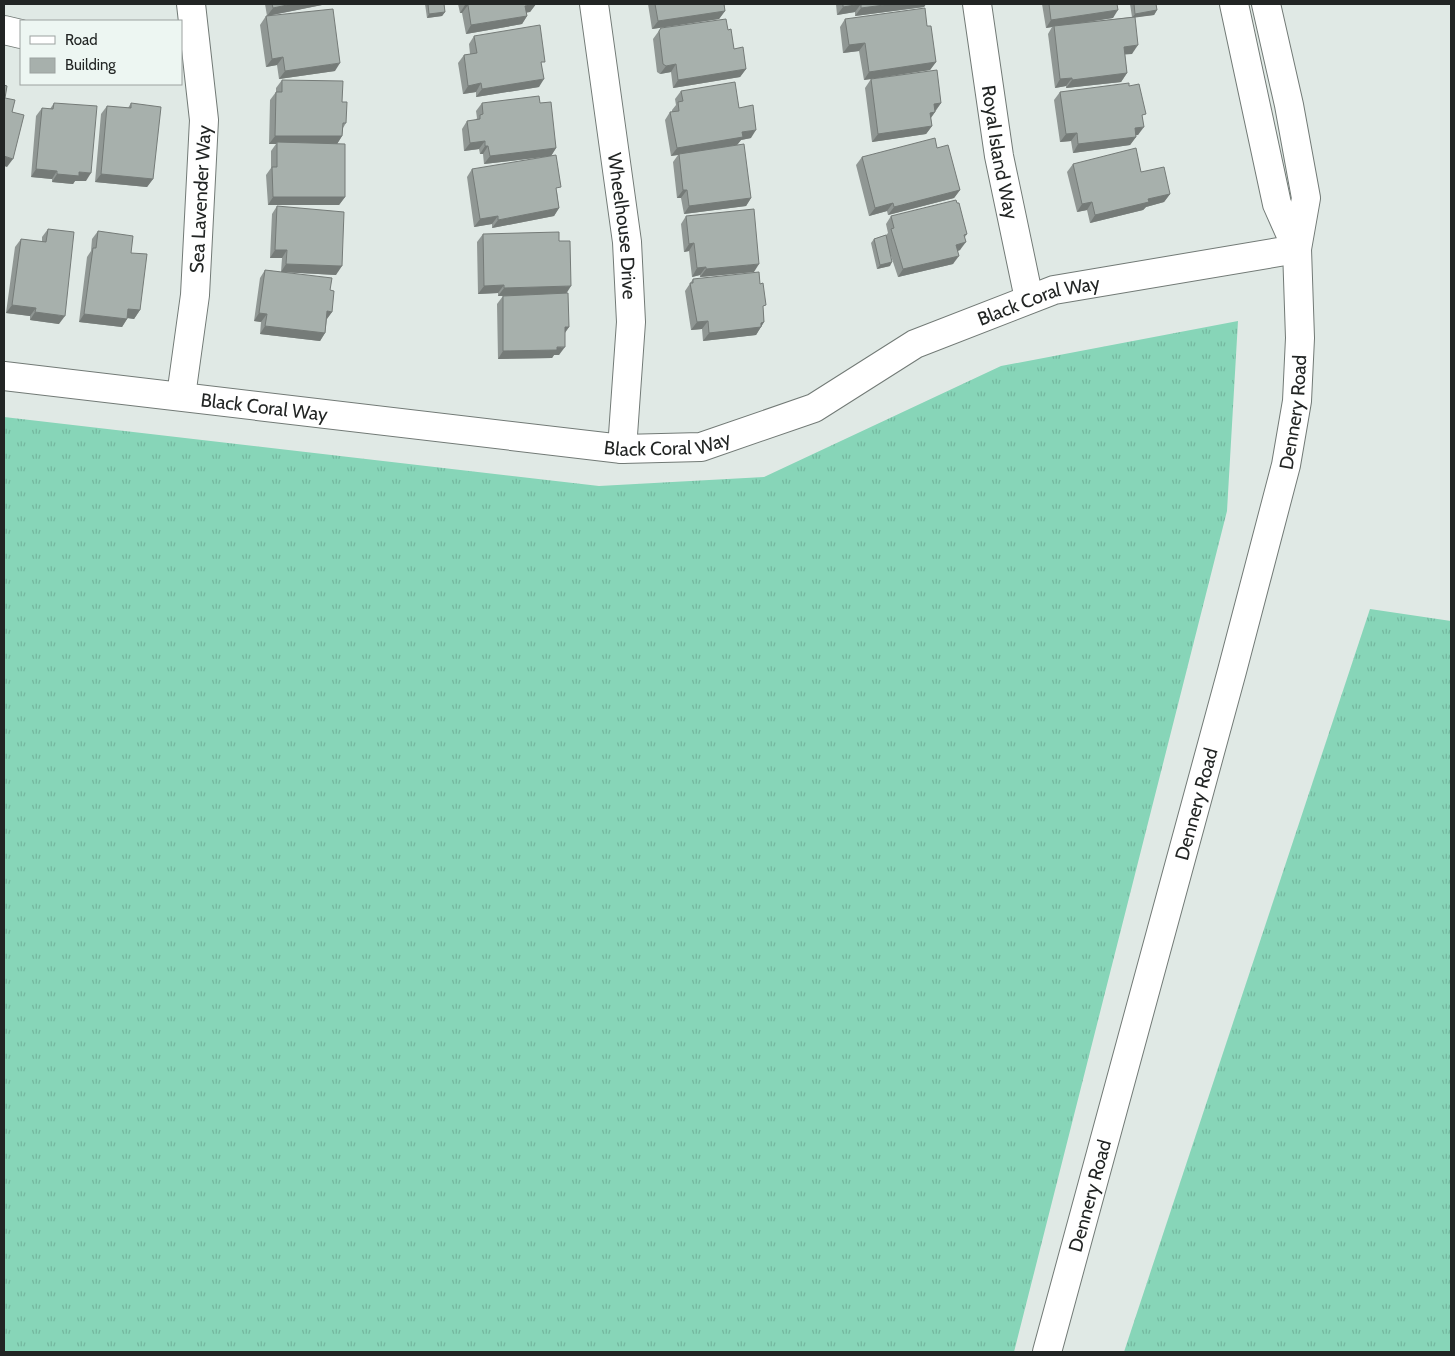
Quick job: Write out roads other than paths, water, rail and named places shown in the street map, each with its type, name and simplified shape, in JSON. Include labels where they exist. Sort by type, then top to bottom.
[{"type":"street","name":"Sea Lavender Way","points":[[181,396],[195,295],[200,227],[204,120],[189,49],[191,4]]},
{"type":"street","name":"Wheelhouse Drive","points":[[594,4],[628,268],[631,322],[622,449]]},
{"type":"street","name":"Royal Island Way","points":[[977,4],[999,156],[1029,300]]},
{"type":"street","name":"Dennery Road","points":[[1234,4],[1277,204],[1297,248]]},
{"type":"street","name":"Dennery Road","points":[[1047,1352],[1286,464],[1297,392],[1300,338],[1297,248],[1306,198],[1289,105],[1266,4]]},
{"type":"street","points":[[4,30],[20,34]]},
{"type":"street","name":"Black Coral Way","points":[[4,376],[622,449],[700,447],[814,408],[916,344],[1054,290],[1297,248]]}]
